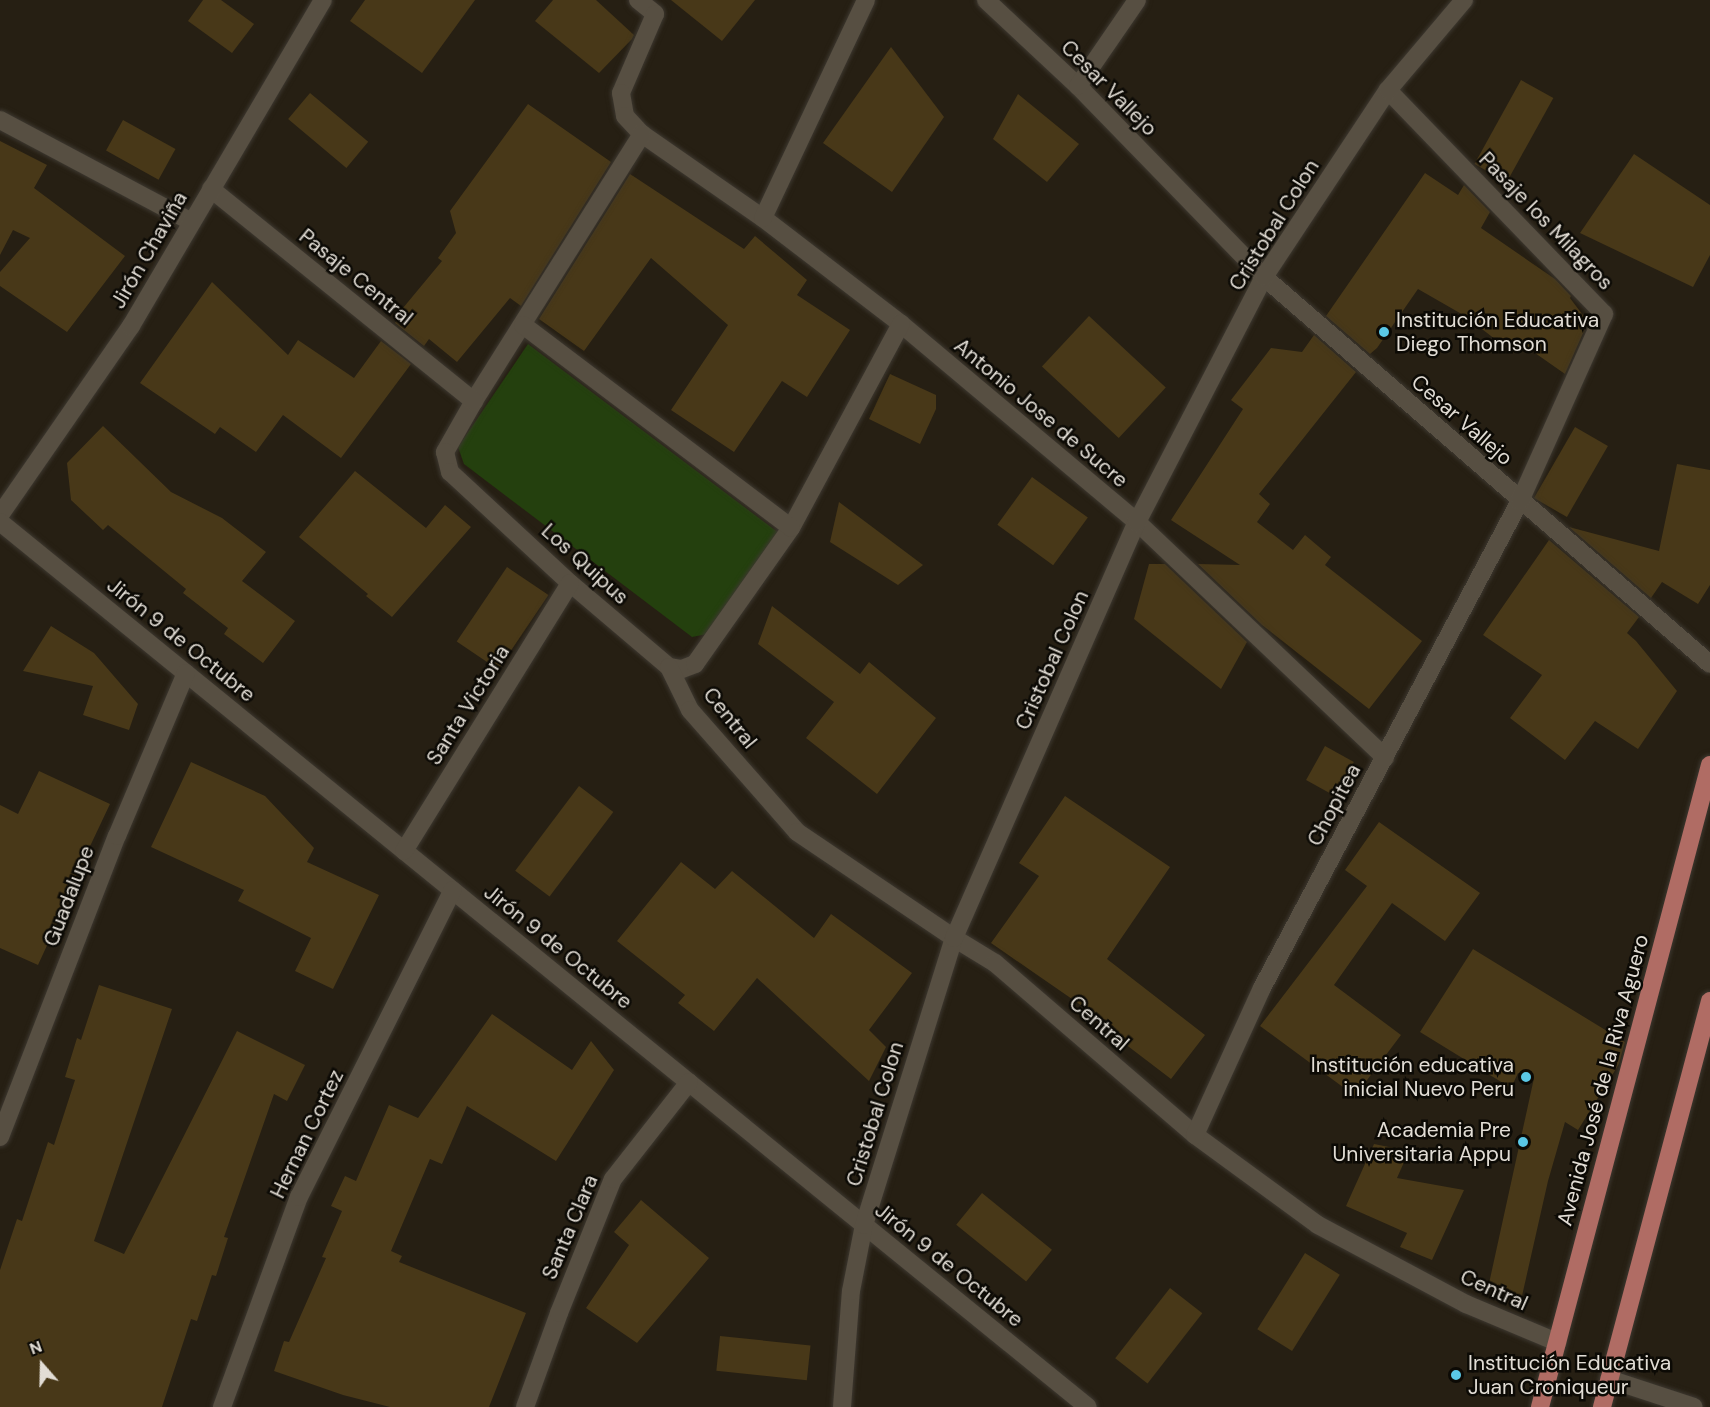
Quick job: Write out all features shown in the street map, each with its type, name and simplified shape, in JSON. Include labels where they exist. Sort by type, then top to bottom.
[{"type":"main road","name":"Avenida José de la Riva Aguero","points":[[1540,1407],[1710,765]]},
{"type":"main road","points":[[1602,1407],[1710,1001]]},
{"type":"street","name":"Jirón Chaviña","points":[[0,515],[131,326],[323,0]]},
{"type":"street","name":"Antonio Jose de Sucre","points":[[638,0],[655,14],[621,93],[625,116],[642,134],[763,218],[901,324],[1137,522],[1385,757]]},
{"type":"street","points":[[763,218],[866,0]]},
{"type":"street","name":"Cesar Vallejo","points":[[986,0],[1078,86],[1264,277],[1710,664]]},
{"type":"street","points":[[1078,86],[1137,0]]},
{"type":"street","name":"Cristobal Colon","points":[[842,1407],[850,1291],[864,1225],[954,938],[1137,522],[1264,277],[1388,90],[1464,0]]},
{"type":"street","name":"Pasaje los Milagros","points":[[1388,90],[1604,314],[1521,501]]},
{"type":"street","points":[[0,120],[192,222]]},
{"type":"street","name":"Los Quipus","points":[[642,134],[474,401],[445,452],[450,472],[570,583],[669,667]]},
{"type":"street","name":"Pasaje Central","points":[[211,189],[474,401]]},
{"type":"street","points":[[669,667],[682,669],[695,664],[791,528],[901,324]]},
{"type":"street","points":[[523,325],[791,528]]},
{"type":"street","name":"Chopitea","points":[[1195,1135],[1262,988],[1521,501]]},
{"type":"street","name":"Jirón 9 de Octubre","points":[[0,522],[1088,1407]]},
{"type":"street","name":"Santa Victoria","points":[[404,851],[570,583]]},
{"type":"street","name":"Central","points":[[669,667],[690,710],[797,832],[995,963],[1195,1135],[1318,1225],[1466,1304],[1557,1342]]},
{"type":"street","name":"Guadalupe","points":[[0,1137],[117,836],[186,673]]},
{"type":"street","name":"Hernan Cortez","points":[[222,1407],[299,1197],[453,890]]},
{"type":"street","name":"Santa Clara","points":[[525,1407],[559,1313],[613,1179],[689,1082]]},
{"type":"street","points":[[1609,1379],[1694,1407]]},
{"type":"green space","points":[[528,344],[779,533],[718,632],[692,637],[464,464],[458,447]]},
{"type":"building","points":[[203,0],[221,0],[254,24],[232,53],[188,21]]},
{"type":"building","points":[[365,0],[475,0],[422,73],[350,21]]},
{"type":"building","points":[[553,0],[596,0],[634,35],[599,73],[535,21]]},
{"type":"building","points":[[671,0],[755,0],[722,41]]},
{"type":"building","points":[[891,47],[944,117],[892,192],[823,143]]},
{"type":"building","points":[[1521,80],[1553,98],[1507,182],[1474,164]]},
{"type":"building","points":[[310,93],[368,142],[346,168],[288,119]]},
{"type":"building","points":[[1018,94],[1079,144],[1047,182],[993,139]]},
{"type":"building","points":[[528,104],[611,162],[521,306],[510,298],[457,362],[429,339],[424,346],[395,323],[400,316],[398,314],[442,261],[438,258],[456,233],[450,211]]},
{"type":"building","points":[[123,120],[175,149],[159,180],[106,151]]},
{"type":"building","points":[[0,141],[47,165],[34,188],[125,256],[67,332],[0,286],[0,272],[30,238],[13,230],[0,255]]},
{"type":"building","points":[[1634,154],[1710,205],[1710,255],[1693,287],[1580,233]]},
{"type":"building","points":[[1425,173],[1458,195],[1464,185],[1490,212],[1481,228],[1555,279],[1571,296],[1570,298],[1588,322],[1565,374],[1525,346],[1513,353],[1478,326],[1479,324],[1418,289],[1377,348],[1370,354],[1326,316]]},
{"type":"building","points":[[630,174],[744,249],[755,236],[807,280],[797,295],[850,330],[807,397],[782,381],[734,452],[671,410],[728,325],[651,258],[584,351],[539,319]]},
{"type":"building","points":[[212,282],[288,355],[298,340],[354,378],[381,341],[411,364],[341,458],[283,415],[256,452],[220,427],[215,434],[140,383]]},
{"type":"building","points":[[1089,316],[1166,388],[1119,438],[1042,366]]},
{"type":"building","points":[[1314,335],[1356,372],[1259,494],[1270,504],[1257,522],[1293,550],[1305,535],[1331,557],[1325,565],[1422,641],[1369,709],[1262,625],[1198,564],[1240,565],[1171,520],[1243,409],[1231,400],[1271,348],[1302,352]]},
{"type":"building","points":[[890,374],[936,395],[936,409],[920,444],[869,419]]},
{"type":"building","points":[[103,426],[171,492],[222,518],[266,552],[242,581],[295,621],[263,663],[224,634],[228,628],[183,593],[186,589],[108,525],[103,530],[71,500],[67,463]]},
{"type":"building","points":[[1575,427],[1608,446],[1567,517],[1534,498]]},
{"type":"building","points":[[1677,464],[1710,470],[1710,585],[1698,604],[1662,582],[1651,598],[1569,527],[1659,551]]},
{"type":"building","points":[[355,471],[426,528],[445,505],[471,527],[392,617],[299,537]]},
{"type":"building","points":[[1032,477],[1088,518],[1053,565],[997,525]]},
{"type":"building","points":[[839,502],[923,565],[898,585],[830,542]]},
{"type":"building","points":[[1549,540],[1639,617],[1627,633],[1677,691],[1638,749],[1595,721],[1565,760],[1510,718],[1542,675],[1483,635]]},
{"type":"building","points":[[1149,564],[1165,564],[1247,642],[1221,689],[1134,619]]},
{"type":"building","points":[[507,567],[548,595],[498,670],[457,642]]},
{"type":"building","points":[[772,606],[860,674],[869,662],[936,718],[877,794],[806,738],[834,702],[758,644]]},
{"type":"building","points":[[51,626],[94,653],[138,704],[129,730],[83,715],[93,686],[23,671]]},
{"type":"building","points":[[1325,746],[1354,762],[1335,796],[1306,780]]},
{"type":"building","points":[[191,762],[265,796],[314,848],[307,862],[379,895],[333,989],[295,971],[311,938],[238,901],[244,890],[151,847]]},
{"type":"building","points":[[39,771],[110,804],[58,914],[61,915],[38,965],[0,948],[0,805],[18,814]]},
{"type":"building","points":[[579,786],[613,812],[550,897],[515,871]]},
{"type":"building","points":[[1065,796],[1170,867],[1107,959],[1205,1035],[1171,1079],[1095,1021],[1098,1017],[991,943],[1039,876],[1019,863]]},
{"type":"building","points":[[1379,822],[1480,893],[1445,941],[1392,903],[1334,985],[1401,1035],[1355,1096],[1260,1026],[1367,886],[1345,870]]},
{"type":"building","points":[[681,862],[715,889],[732,871],[814,938],[831,914],[912,973],[869,1030],[886,1047],[869,1081],[757,978],[714,1031],[678,1003],[685,995],[617,941]]},
{"type":"building","points":[[1473,949],[1625,1042],[1619,1064],[1578,1130],[1565,1122],[1548,1181],[1522,1296],[1488,1288],[1534,1078],[1518,1073],[1511,1088],[1420,1032]]},
{"type":"building","points":[[99,985],[172,1009],[94,1241],[124,1254],[237,1031],[305,1065],[287,1101],[274,1094],[224,1237],[228,1238],[216,1276],[212,1275],[197,1321],[191,1319],[162,1407],[0,1407],[0,1270],[17,1219],[22,1221],[48,1142],[54,1145],[75,1080],[65,1077],[77,1038],[81,1040]]},
{"type":"building","points":[[492,1014],[572,1070],[591,1041],[614,1070],[556,1161],[467,1106],[442,1164],[430,1159],[391,1251],[402,1256],[399,1262],[526,1313],[489,1407],[390,1407],[343,1395],[274,1371],[284,1341],[289,1342],[326,1258],[322,1257],[342,1211],[331,1206],[345,1176],[356,1181],[389,1105],[418,1118]]},
{"type":"building","points":[[1374,1144],[1409,1151],[1397,1178],[1464,1190],[1432,1260],[1400,1247],[1407,1233],[1346,1206]]},
{"type":"building","points":[[982,1193],[1052,1250],[1026,1282],[956,1225]]},
{"type":"building","points":[[641,1200],[709,1258],[637,1343],[586,1308],[629,1245],[614,1232]]},
{"type":"building","points":[[1305,1253],[1340,1275],[1292,1351],[1257,1329]]},
{"type":"building","points":[[1170,1288],[1202,1313],[1148,1383],[1115,1358]]},
{"type":"building","points":[[720,1336],[811,1346],[807,1380],[716,1371]]},
{"type":"place","name":"Institución Educativa Diego Thomson","points":[[1384,332]]},
{"type":"place","name":"Institución educativa inicial Nuevo Peru","points":[[1526,1077]]},
{"type":"place","name":"Academia Pre Universitaria Appu","points":[[1523,1142]]},
{"type":"place","name":"Institución Educativa Juan Croniqueur","points":[[1456,1375]]}]
